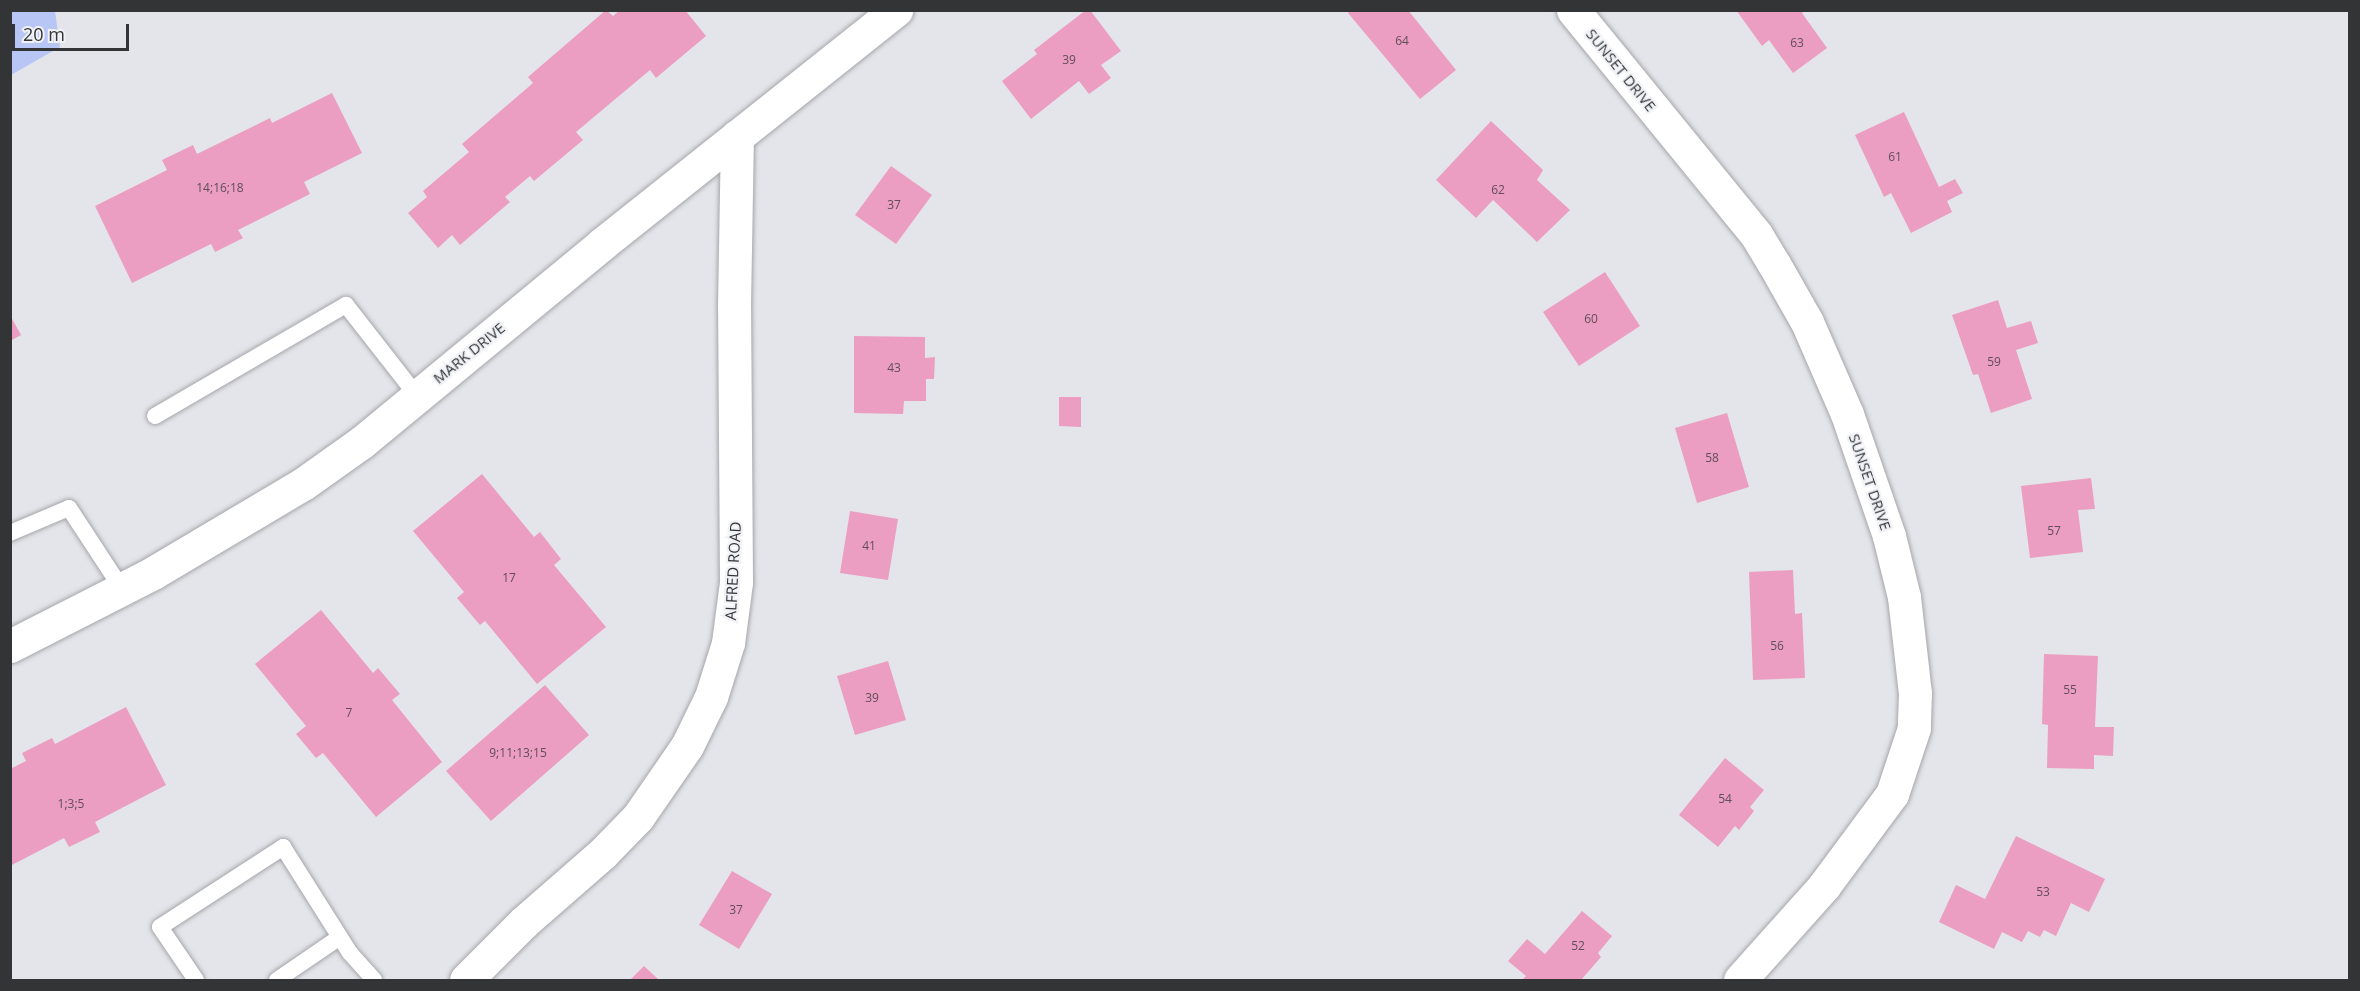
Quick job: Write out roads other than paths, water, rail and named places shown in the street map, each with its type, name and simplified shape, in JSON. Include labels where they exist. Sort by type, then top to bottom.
[{"type":"street","name":"MARK DRIVE","points":[[10,646],[122,589],[303,484],[362,442],[737,136],[896,10]]},
{"type":"street","name":"SUNSET DRIVE","points":[[1573,10],[1743,220],[1774,264],[1807,322],[1847,414],[1889,536],[1904,597],[1915,693],[1914,728],[1892,794],[1824,886],[1740,981]]},
{"type":"street","name":"ALFRED ROAD","points":[[465,981],[524,922],[602,854],[638,817],[687,746],[711,697],[729,643],[736,582],[734,306],[737,136]]},
{"type":"lane","points":[[155,416],[346,304],[417,396]]},
{"type":"lane","points":[[10,533],[69,508],[122,589]]},
{"type":"lane","points":[[195,981],[160,927],[283,847],[350,953],[374,981]]},
{"type":"lane","points":[[277,981],[340,937]]}]
